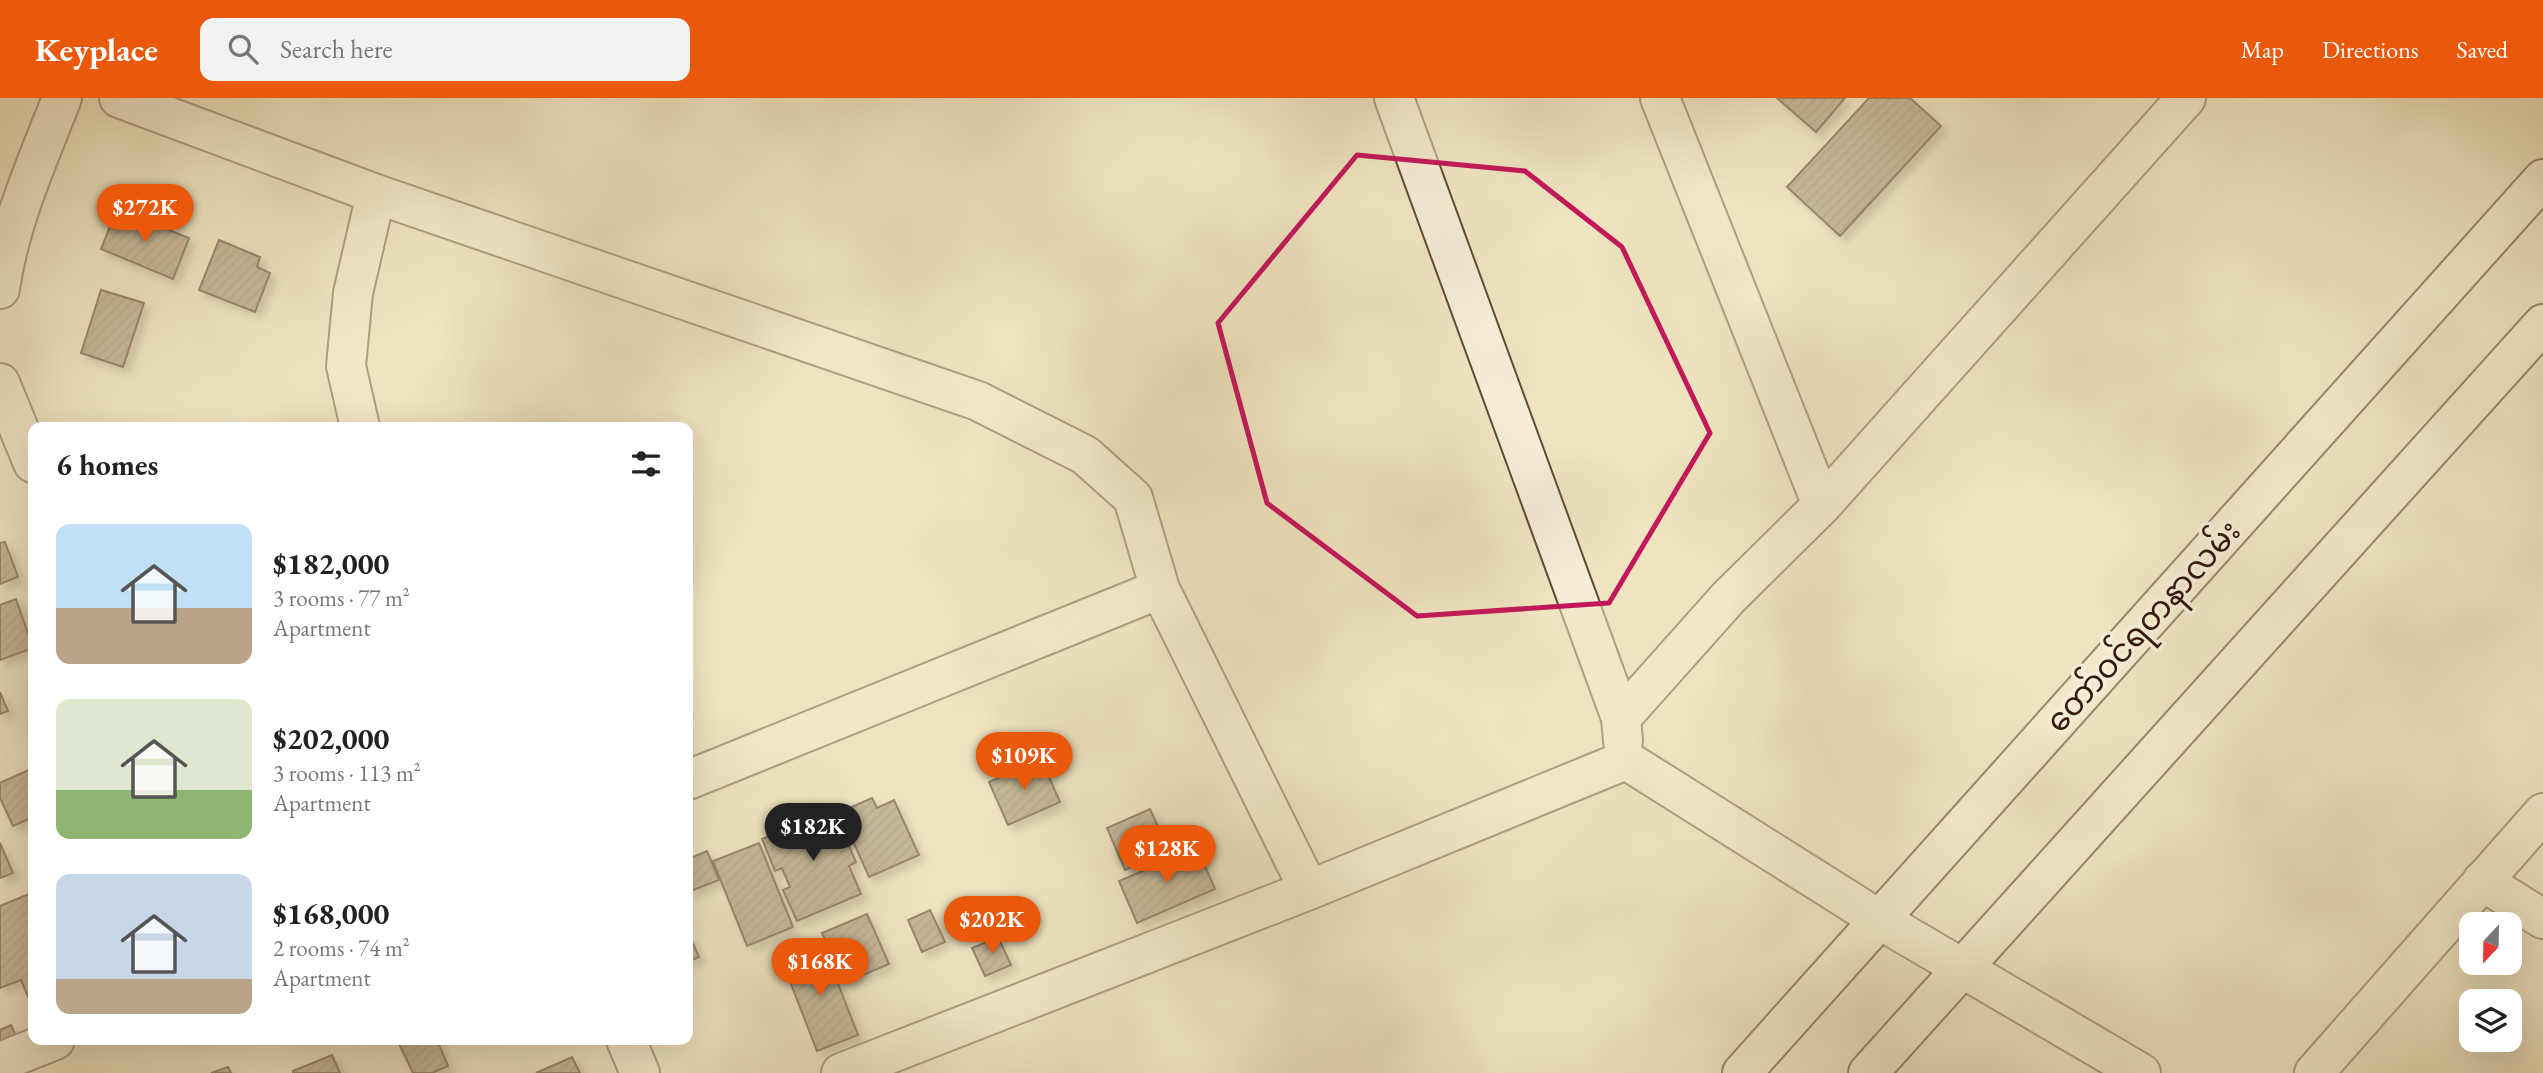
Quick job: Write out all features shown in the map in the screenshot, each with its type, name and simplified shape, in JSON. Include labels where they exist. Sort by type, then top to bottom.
[{"type":"street","points":[[0,289],[3,265],[23,198],[62,98]]},
{"type":"street","points":[[119,98],[376,194],[978,401],[1085,455],[1133,498],[1160,589],[1309,890]]},
{"type":"street","points":[[1394,98],[1620,718],[1626,760],[1880,920],[2141,1073]]},
{"type":"street","points":[[1660,98],[1822,505]]},
{"type":"street","points":[[1620,718],[1728,598],[1822,505],[2186,98]]},
{"type":"street","name":"တော်ဝင်ရတနာလမ်း","points":[[1742,1073],[2543,179]]},
{"type":"street","points":[[359,422],[346,366],[353,293],[376,194]]},
{"type":"street","points":[[1868,1073],[2543,324]]},
{"type":"street","points":[[0,383],[28,451]]},
{"type":"street","points":[[693,778],[1160,589]]},
{"type":"street","points":[[842,1073],[1309,890],[1626,760]]},
{"type":"street","points":[[2314,1073],[2543,813]]},
{"type":"street","points":[[2482,881],[2543,919]]},
{"type":"street","points":[[0,1062],[42,1045]]},
{"type":"street","points":[[628,1045],[640,1073]]},
{"type":"highlighted area","points":[[1357,155],[1525,171],[1622,247],[1710,433],[1609,603],[1417,616],[1267,503],[1218,323]]},
{"type":"building","points":[[1777,98],[1845,98],[1816,132]]},
{"type":"building","points":[[1869,98],[1910,98],[1941,126],[1840,236],[1787,187]]},
{"type":"building","points":[[117,209],[189,238],[173,279],[101,249]]},
{"type":"building","points":[[219,240],[260,257],[257,267],[270,273],[255,312],[199,290]]},
{"type":"building","points":[[101,290],[144,303],[123,367],[81,353]]},
{"type":"building","points":[[5,542],[18,577],[0,584],[0,543]]},
{"type":"building","points":[[16,599],[28,634],[28,650],[0,660],[0,605]]},
{"type":"building","points":[[0,692],[8,711],[0,714]]},
{"type":"building","points":[[1041,759],[1060,802],[1008,825],[989,782]]},
{"type":"building","points":[[28,770],[28,819],[13,826],[0,798],[0,783]]},
{"type":"building","points":[[872,798],[877,808],[894,800],[919,855],[869,877],[840,812]]},
{"type":"building","points":[[823,804],[836,835],[843,832],[856,862],[849,866],[861,894],[797,921],[783,890],[790,887],[782,868],[775,871],[762,839],[786,829],[783,821]]},
{"type":"building","points":[[1150,809],[1169,851],[1125,870],[1107,828]]},
{"type":"building","points":[[0,843],[13,873],[0,878]]},
{"type":"building","points":[[759,843],[793,927],[747,946],[713,861]]},
{"type":"building","points":[[1197,848],[1215,889],[1137,923],[1119,881]]},
{"type":"building","points":[[707,851],[719,880],[693,890],[693,857]]},
{"type":"building","points":[[28,894],[28,997],[21,980],[0,988],[0,906]]},
{"type":"building","points":[[930,910],[945,942],[922,952],[908,920]]},
{"type":"building","points":[[867,914],[889,964],[844,983],[822,933]]},
{"type":"building","points":[[998,937],[1011,965],[985,976],[972,948]]},
{"type":"building","points":[[693,943],[699,957],[693,960]]},
{"type":"building","points":[[823,945],[858,1035],[817,1051],[782,961]]},
{"type":"building","points":[[11,1025],[22,1050],[0,1059],[0,1030]]},
{"type":"building","points":[[399,1045],[439,1045],[448,1066],[432,1073],[413,1073]]},
{"type":"building","points":[[332,1055],[340,1073],[293,1073],[293,1071]]},
{"type":"building","points":[[572,1057],[580,1073],[536,1073]]},
{"type":"building","points":[[228,1067],[231,1073],[211,1073]]}]
